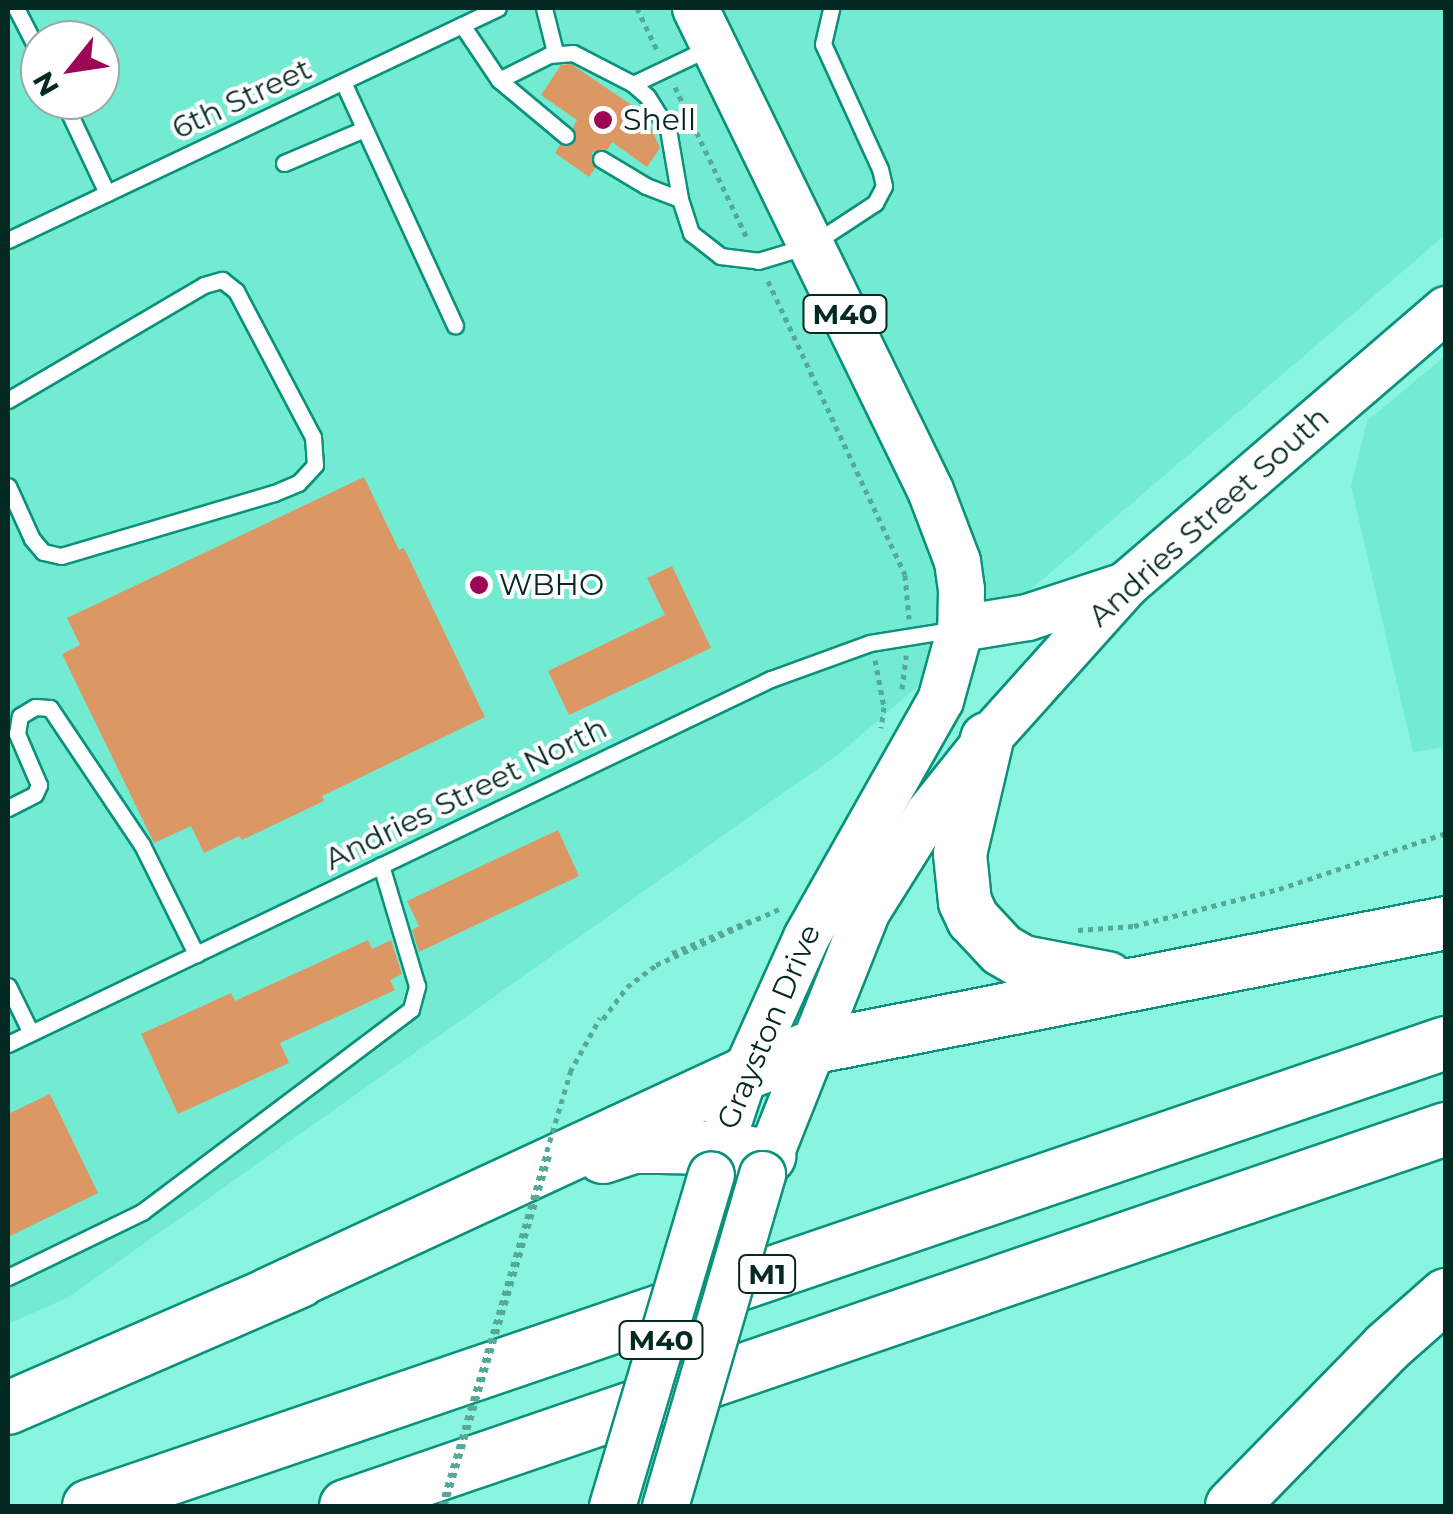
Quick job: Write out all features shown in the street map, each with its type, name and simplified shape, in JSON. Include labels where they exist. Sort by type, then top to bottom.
[{"type":"highway","points":[[987,739],[960,854],[965,902],[973,918],[988,938],[1023,962],[1060,972],[1152,982]]},
{"type":"highway","points":[[269,1294],[744,1074],[810,1048],[1446,923]]},
{"type":"highway","name":"M1","points":[[90,1506],[1446,1043]]},
{"type":"highway","points":[[346,1506],[1446,1129]]},
{"type":"highway","points":[[8,1408],[569,1168],[634,1147],[740,1163]]},
{"type":"highway","points":[[1232,1506],[1386,1348],[1446,1295]]},
{"type":"main road","name":"M40","points":[[705,27],[948,532],[961,589],[960,628]]},
{"type":"main road","name":"Andries Street South","points":[[987,739],[1126,584],[1446,309]]},
{"type":"main road","points":[[960,628],[1027,617],[1126,584]]},
{"type":"main road","name":"Grayston Drive","points":[[666,1506],[740,1163],[744,1074],[827,894],[927,729],[951,672],[960,628]]},
{"type":"main road","name":"Grayston Drive","points":[[612,1506],[740,1163],[810,1048],[866,912],[928,813],[987,739]]},
{"type":"lane","name":"6th Street","points":[[8,240],[498,8]]},
{"type":"lane","points":[[544,8],[556,52]]},
{"type":"lane","points":[[499,80],[556,52],[573,53],[633,84],[647,96],[668,132],[680,199],[691,232],[708,250],[735,261],[758,261],[811,246],[875,204],[884,186],[880,169],[823,44],[831,8]]},
{"type":"lane","points":[[462,25],[499,80],[566,136]]},
{"type":"lane","points":[[633,84],[666,70],[705,27]]},
{"type":"lane","points":[[342,82],[455,326]]},
{"type":"lane","points":[[72,120],[107,193]]},
{"type":"lane","points":[[284,163],[364,129]]},
{"type":"lane","points":[[601,159],[646,186],[680,199]]},
{"type":"lane","points":[[8,400],[204,285],[222,280],[236,290],[313,437],[315,465],[298,483],[274,494],[62,556],[43,552],[32,539],[8,486]]},
{"type":"lane","name":"Andries Street North","points":[[8,1044],[771,679],[870,643],[960,628]]},
{"type":"lane","points":[[8,808],[35,794],[39,784],[17,734],[20,716],[34,708],[50,708],[142,845],[196,954]]},
{"type":"lane","points":[[8,1277],[142,1212],[410,1009],[418,986],[381,865]]},
{"type":"lane","points":[[8,986],[30,1033]]},
{"type":"path","points":[[637,8],[906,575],[908,636],[901,704]]},
{"type":"path","points":[[870,643],[884,707],[877,738]]},
{"type":"path","points":[[1064,932],[1134,926],[1278,889],[1446,833]]},
{"type":"path","points":[[443,1506],[570,1072],[625,985],[654,962],[785,904]]},
{"type":"shaded area","points":[[8,8],[1445,8],[1445,235],[840,753],[67,1298],[8,1324]]},
{"type":"shaded area","points":[[1445,356],[1445,747],[1413,752],[1351,486],[1367,421]]},
{"type":"building","points":[[571,64],[645,114],[660,148],[647,167],[612,142],[607,150],[592,152],[595,168],[589,177],[555,153],[560,145],[575,142],[573,127],[577,120],[541,95],[561,65]]},
{"type":"building","points":[[364,477],[399,550],[404,548],[485,717],[322,796],[324,801],[242,840],[239,836],[204,853],[191,826],[154,843],[62,654],[80,645],[67,618]]},
{"type":"building","points":[[672,566],[711,648],[569,715],[548,671],[665,615],[647,578]]},
{"type":"building","points":[[558,830],[579,876],[419,952],[412,930],[419,926],[407,901]]},
{"type":"building","points":[[368,940],[372,949],[391,940],[402,974],[390,980],[395,990],[280,1043],[289,1063],[178,1114],[141,1034],[231,993],[235,1001]]},
{"type":"building","points":[[50,1094],[98,1193],[8,1237],[8,1114]]},
{"type":"place","name":"Shell","points":[[603,120]]},
{"type":"place","name":"WBHO","points":[[479,585]]}]
